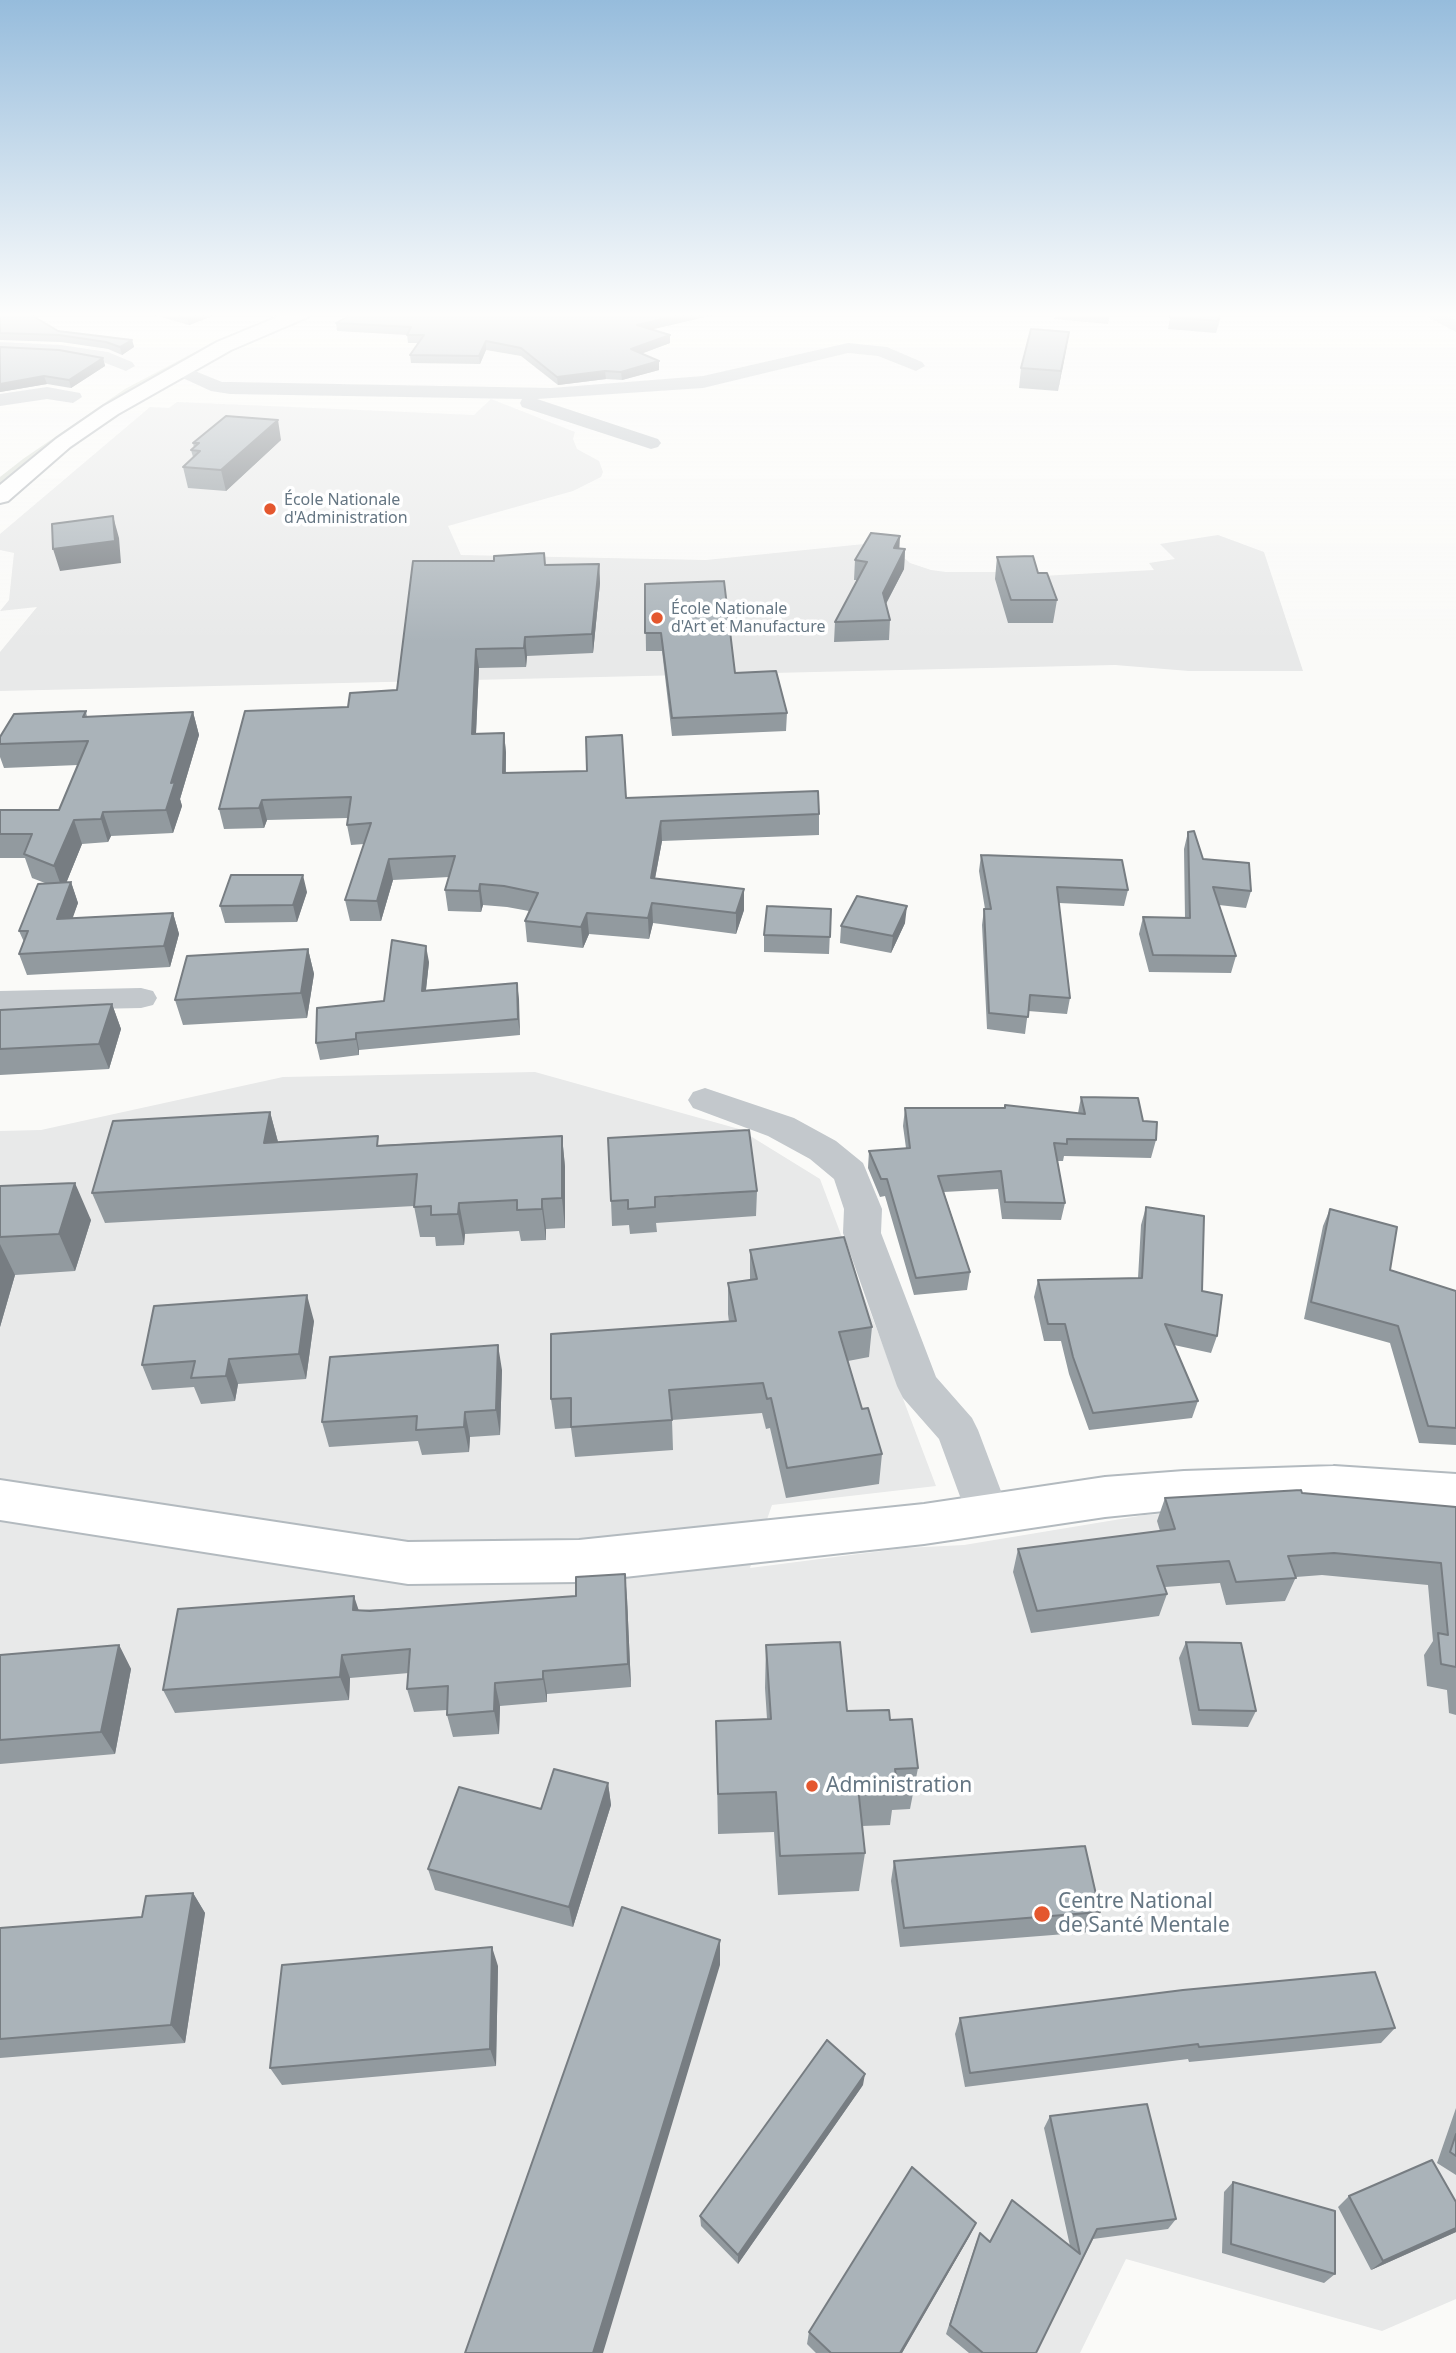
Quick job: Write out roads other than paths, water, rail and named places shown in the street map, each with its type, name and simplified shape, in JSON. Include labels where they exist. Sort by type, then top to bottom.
[{"type":"main road","points":[[46,433],[63,423]]},
{"type":"main road","points":[[0,496],[93,423]]},
{"type":"main road","points":[[0,1500],[408,1563],[579,1561],[988,1515],[1105,1497],[1240,1486],[1334,1485],[1456,1494]]},
{"type":"street","points":[[589,423],[651,443]]},
{"type":"street","points":[[0,1000],[141,998]]},
{"type":"street","points":[[705,1100],[781,1127],[823,1150],[850,1172],[863,1209],[862,1233],[918,1386],[957,1430],[988,1515]]},
{"type":"place","name":"École Nationale d'Administration","points":[[270,509]]},
{"type":"place","name":"École Nationale d'Art et Manufacture","points":[[657,618]]},
{"type":"place","name":"Administration","points":[[812,1786]]},
{"type":"place","name":"Centre National de Santé Mentale","points":[[1042,1914]]}]
